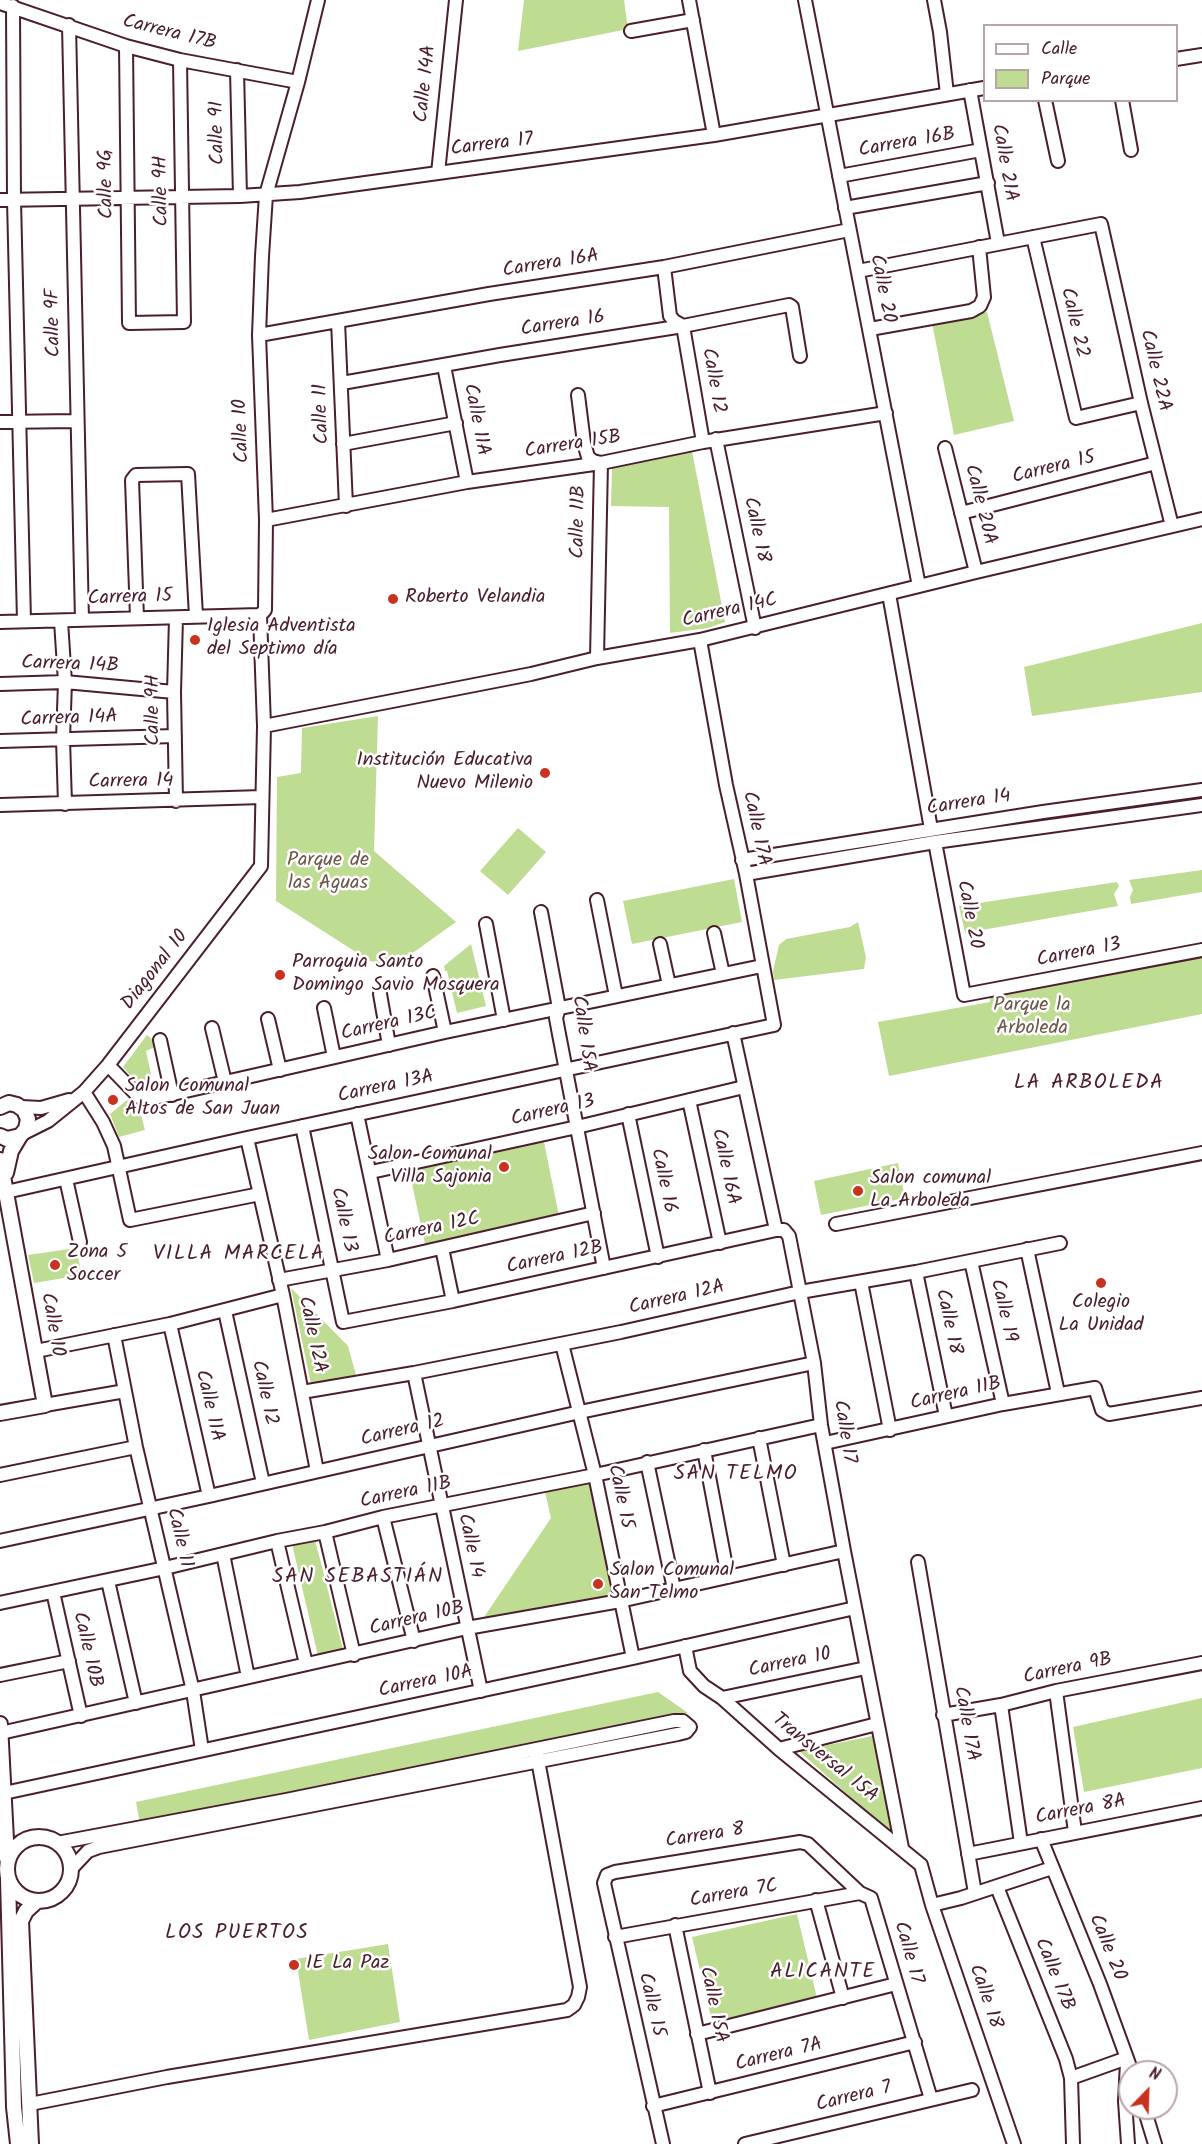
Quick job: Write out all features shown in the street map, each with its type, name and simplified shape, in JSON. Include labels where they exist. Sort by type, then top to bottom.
[{"type":"street","name":"Calle 10","points":[[261,866],[264,726],[260,615],[265,610],[266,520],[259,335],[266,195],[298,82],[318,0]]},
{"type":"street","name":"Calle 14A","points":[[438,173],[456,0]]},
{"type":"street","points":[[689,0],[714,135]]},
{"type":"street","name":"Calle 20","points":[[805,0],[919,586]]},
{"type":"street","points":[[934,0],[947,94]]},
{"type":"street","name":"Carrera 17B","points":[[6,5],[126,46],[180,60],[298,82]]},
{"type":"street","points":[[6,5],[14,200],[24,621]]},
{"type":"street","points":[[631,31],[693,20]]},
{"type":"street","name":"Calle 9F","points":[[69,25],[82,620]]},
{"type":"street","name":"Calle 9G","points":[[126,46],[129,323]]},
{"type":"street","points":[[1178,59],[1202,55]]},
{"type":"street","name":"Calle 9H","points":[[129,323],[184,322],[180,60]]},
{"type":"street","name":"Calle 9I","points":[[237,70],[240,196]]},
{"type":"street","name":"Carrera 17","points":[[0,200],[266,195],[714,135],[983,88]]},
{"type":"street","name":"Calle 21A","points":[[970,90],[998,243]]},
{"type":"street","points":[[1045,102],[1058,161]]},
{"type":"street","points":[[1122,102],[1131,150]]},
{"type":"street","name":"Carrera 16B","points":[[839,176],[981,150]]},
{"type":"street","points":[[845,208],[988,183]]},
{"type":"street","name":"Calle 22A","points":[[1033,237],[1101,224],[1141,403],[1172,526]]},
{"type":"street","name":"Carrera 16A","points":[[259,335],[489,294],[663,267],[849,230]]},
{"type":"street","points":[[858,271],[1033,237]]},
{"type":"street","name":"Calle 22","points":[[1033,237],[1076,418],[1141,403]]},
{"type":"street","points":[[870,329],[971,311],[980,306],[984,297],[979,247]]},
{"type":"street","points":[[663,267],[670,316],[683,326]]},
{"type":"street","name":"Carrera 16","points":[[342,383],[683,326],[789,305],[792,307],[800,356]]},
{"type":"street","name":"Calle 11","points":[[338,321],[346,506]]},
{"type":"street","name":"Calle 12","points":[[683,326],[703,442]]},
{"type":"street","name":"Calle 11A","points":[[444,366],[467,482]]},
{"type":"street","name":"Calle 11B","points":[[578,395],[588,457],[600,463],[597,658]]},
{"type":"street","name":"Carrera 15B","points":[[266,520],[467,482],[600,463],[716,439],[886,413]]},
{"type":"street","points":[[0,422],[76,421]]},
{"type":"street","points":[[343,444],[456,423]]},
{"type":"street","name":"Calle 18","points":[[716,439],[755,628]]},
{"type":"street","name":"Calle 20A","points":[[945,448],[976,572]]},
{"type":"street","name":"Carrera 15","points":[[961,513],[1156,464]]},
{"type":"street","points":[[137,618],[132,480],[136,475],[188,474],[196,616]]},
{"type":"street","name":"Carrera 14C","points":[[264,726],[755,628],[976,572],[1202,519]]},
{"type":"street","name":"Calle 20","points":[[889,594],[964,995]]},
{"type":"street","name":"Carrera 15","points":[[0,622],[260,615]]},
{"type":"street","name":"Calle 9H","points":[[176,618],[174,692],[176,801]]},
{"type":"street","points":[[61,621],[65,682],[63,740],[65,804]]},
{"type":"street","name":"Calle 17A","points":[[700,640],[726,785],[746,874],[774,1025]]},
{"type":"street","name":"Carrera 14B","points":[[0,684],[65,682],[174,692]]},
{"type":"street","name":"Carrera 14A","points":[[0,741],[175,736]]},
{"type":"street","name":"Carrera 14","points":[[746,874],[933,836],[1202,790]]},
{"type":"street","name":"Carrera 14","points":[[0,805],[262,797]]},
{"type":"street","name":"Carrera 14","points":[[742,860],[1202,805]]},
{"type":"street","name":"Diagonal 10","points":[[22,1135],[48,1121],[81,1094],[108,1065],[261,866]]},
{"type":"street","points":[[597,900],[616,996]]},
{"type":"street","name":"Calle 15A","points":[[541,912],[560,1008],[556,1017],[604,1268]]},
{"type":"street","points":[[486,924],[504,1020]]},
{"type":"street","points":[[714,933],[723,974]]},
{"type":"street","points":[[660,944],[669,985]]},
{"type":"street","name":"Carrera 13","points":[[964,995],[1202,950]]},
{"type":"street","name":"Carrera 13C","points":[[108,1065],[139,1097],[146,1099],[445,1032],[762,966]]},
{"type":"street","points":[[433,976],[445,1032]]},
{"type":"street","points":[[380,994],[389,1045]]},
{"type":"street","points":[[324,1008],[334,1057]]},
{"type":"street","points":[[268,1019],[280,1070]]},
{"type":"street","name":"Carrera 13A","points":[[5,1186],[66,1179],[774,1025]]},
{"type":"street","points":[[212,1029],[225,1082]]},
{"type":"street","name":"Calle 17","points":[[733,1033],[776,1230],[784,1230],[789,1236],[814,1363],[820,1425],[902,1848]]},
{"type":"street","points":[[160,1040],[172,1095]]},
{"type":"street","name":"Carrera 13","points":[[370,1172],[577,1127],[744,1087]]},
{"type":"street","points":[[0,1107],[9,1103],[21,1107],[41,1108],[81,1094],[103,1122],[114,1146],[130,1220],[260,1194]]},
{"type":"street","name":"Calle 16A","points":[[689,1100],[720,1244]]},
{"type":"street","points":[[0,1136],[7,1139],[22,1135],[28,1119],[21,1107]]},
{"type":"street","points":[[357,1114],[388,1260]]},
{"type":"street","name":"Calle 16","points":[[628,1114],[658,1257]]},
{"type":"street","name":"Calle 13","points":[[302,1126],[343,1322]]},
{"type":"street","name":"Calle 10","points":[[5,1186],[9,1156],[22,1135]]},
{"type":"street","name":"Calle 12A","points":[[247,1138],[283,1295],[317,1471]]},
{"type":"street","points":[[836,1224],[1202,1153]]},
{"type":"street","name":"Calle 10","points":[[0,1160],[45,1405]]},
{"type":"street","points":[[66,1179],[80,1242]]},
{"type":"street","name":"Carrera 12C","points":[[279,1280],[388,1260],[594,1213]]},
{"type":"street","name":"Carrera 12B","points":[[343,1322],[453,1301],[776,1230]]},
{"type":"street","name":"Carrera 12A","points":[[302,1392],[562,1344],[800,1292],[916,1272],[1060,1243]]},
{"type":"street","points":[[442,1248],[453,1301]]},
{"type":"street","points":[[1027,1249],[1058,1393]]},
{"type":"street","name":"Calle 19","points":[[971,1261],[1003,1404]]},
{"type":"street","name":"Calle 18","points":[[916,1272],[946,1416]]},
{"type":"street","points":[[861,1282],[890,1430]]},
{"type":"street","points":[[36,1351],[225,1311],[283,1295]]},
{"type":"street","name":"Calle 12","points":[[225,1311],[263,1483]]},
{"type":"street","name":"Calle 11A","points":[[170,1323],[209,1496]]},
{"type":"street","name":"Calle 11","points":[[114,1335],[136,1447],[194,1691],[202,1750]]},
{"type":"street","name":"Calle 15","points":[[562,1344],[595,1475],[633,1658]]},
{"type":"street","name":"Carrera 12","points":[[0,1541],[580,1412],[814,1363]]},
{"type":"street","name":"Calle 14","points":[[414,1373],[481,1691]]},
{"type":"street","name":"Carrera 11B","points":[[825,1443],[1003,1404],[1095,1388],[1102,1410],[1109,1414],[1202,1398]]},
{"type":"street","points":[[0,1413],[125,1391]]},
{"type":"street","name":"Carrera 11B","points":[[0,1604],[326,1532],[383,1517],[595,1475],[820,1425]]},
{"type":"street","points":[[759,1438],[784,1564]]},
{"type":"street","points":[[0,1475],[136,1447]]},
{"type":"street","points":[[704,1450],[728,1577]]},
{"type":"street","points":[[646,1462],[674,1589]]},
{"type":"street","points":[[383,1517],[414,1641]]},
{"type":"street","points":[[326,1532],[354,1655]]},
{"type":"street","points":[[277,1541],[306,1664]]},
{"type":"street","name":"Carrera 10B","points":[[0,1729],[81,1716],[467,1628],[620,1601],[844,1551]]},
{"type":"street","points":[[223,1554],[248,1677]]},
{"type":"street","name":"Calle 17A","points":[[918,1562],[975,1893]]},
{"type":"street","points":[[108,1581],[136,1703]]},
{"type":"street","name":"Calle 10B","points":[[53,1592],[81,1716]]},
{"type":"street","name":"Carrera 10A","points":[[4,1793],[855,1608]]},
{"type":"street","name":"Transversal 15A","points":[[685,1646],[690,1671],[704,1686],[722,1698],[779,1749],[921,1865],[932,1905]]},
{"type":"street","points":[[0,1675],[69,1661]]},
{"type":"street","name":"Carrera 9B","points":[[943,1715],[1202,1663]]},
{"type":"street","name":"Carrera 10","points":[[722,1698],[866,1668]]},
{"type":"street","points":[[1056,1691],[1075,1832]]},
{"type":"street","points":[[1001,1705],[1021,1843]]},
{"type":"street","points":[[57,1843],[159,1830],[538,1761],[678,1734],[686,1732],[690,1727],[683,1721],[674,1721],[536,1748],[159,1830],[88,1851],[71,1869]]},
{"type":"street","points":[[779,1749],[877,1724]]},
{"type":"street","points":[[0,1729],[14,2095],[18,2144]]},
{"type":"street","points":[[30,2104],[200,2072],[567,2010],[574,2005],[580,1987],[536,1748]]},
{"type":"street","name":"Carrera 8A","points":[[968,1854],[1202,1808]]},
{"type":"street","points":[[3,1812],[20,1835],[27,1839]]},
{"type":"street","points":[[48,1838],[57,1843],[70,1859],[69,1880],[64,1889],[57,1896],[47,1900],[37,1901],[19,1895],[5,1873],[10,1853],[18,1844],[27,1839],[48,1838]]},
{"type":"street","name":"Calle 20","points":[[1041,1839],[1100,1984],[1127,2058]]},
{"type":"street","name":"Carrera 8","points":[[608,1875],[800,1842],[808,1844]]},
{"type":"street","name":"Calle 17","points":[[808,1844],[860,1893],[871,1898],[931,2099]]},
{"type":"street","points":[[932,1905],[997,1887],[1052,1868]]},
{"type":"street","name":"Calle 15","points":[[608,1875],[604,1883],[615,1937],[663,2144]]},
{"type":"street","name":"Calle 17B","points":[[997,1887],[1066,2059],[1071,2078],[1073,2144]]},
{"type":"street","name":"Carrera 7C","points":[[615,1937],[860,1893]]},
{"type":"street","points":[[816,1900],[843,1998]]},
{"type":"street","points":[[31,2144],[21,1921],[26,1911],[37,1901]]},
{"type":"street","name":"Calle 18","points":[[932,1905],[1014,2144]]},
{"type":"street","name":"Calle 15A","points":[[675,1925],[710,2093]]},
{"type":"street","points":[[697,2034],[896,1984]]},
{"type":"street","name":"Carrera 7A","points":[[653,2106],[915,2042]]},
{"type":"street","points":[[1071,2078],[1127,2058],[1125,2100],[1128,2144]]},
{"type":"street","name":"Carrera 7","points":[[745,2144],[972,2090]]},
{"type":"street","points":[[1148,2120],[1155,2144]]},
{"type":"green space","points":[[524,0],[624,0],[628,29],[518,51]]},
{"type":"green space","points":[[987,312],[1014,421],[954,435],[932,323]]},
{"type":"green space","points":[[692,451],[725,622],[708,628],[670,633],[669,507],[611,506],[612,465]]},
{"type":"green space","points":[[1202,623],[1202,692],[1032,716],[1024,667]]},
{"type":"green space","name":"Parque de las Aguas","points":[[378,716],[374,851],[456,922],[414,952],[386,963],[370,961],[276,901],[277,777],[301,773],[302,728]]},
{"type":"green space","points":[[518,828],[546,852],[508,895],[480,871]]},
{"type":"green space","points":[[1202,870],[1202,892],[1131,904],[1130,897],[1133,890],[1129,880]]},
{"type":"green space","points":[[734,879],[742,922],[632,944],[623,901]]},
{"type":"green space","points":[[1117,882],[1119,886],[1114,894],[1118,906],[965,933],[959,906]]},
{"type":"green space","points":[[858,922],[866,957],[864,969],[774,980],[773,971],[779,945],[786,939],[850,927]]},
{"type":"green space","points":[[471,944],[486,1006],[457,1013],[444,966]]},
{"type":"green space","name":"Parque la Arboleda","points":[[1202,956],[1202,1014],[889,1076],[878,1022],[990,1002],[990,996]]},
{"type":"green space","points":[[147,1035],[153,1040],[155,1047],[146,1051],[154,1088],[143,1090],[123,1067]]},
{"type":"green space","points":[[127,1100],[136,1111],[140,1111],[145,1130],[119,1137],[110,1114]]},
{"type":"green space","points":[[544,1142],[559,1216],[425,1244],[409,1170]]},
{"type":"green space","points":[[898,1163],[905,1198],[821,1215],[814,1181]]},
{"type":"green space","name":"Zona 5 Soccer","points":[[76,1248],[82,1275],[34,1283],[28,1255]]},
{"type":"green space","points":[[291,1288],[348,1346],[356,1375],[311,1384]]},
{"type":"green space","points":[[589,1482],[613,1595],[480,1623],[551,1518],[545,1492]]},
{"type":"green space","points":[[315,1540],[343,1649],[318,1656],[292,1544]]},
{"type":"green space","points":[[658,1692],[688,1713],[460,1757],[140,1824],[136,1802]]},
{"type":"green space","points":[[1202,1698],[1202,1768],[1084,1792],[1073,1727]]},
{"type":"green space","points":[[872,1736],[895,1837],[799,1751]]},
{"type":"green space","points":[[797,1914],[818,2002],[713,2025],[692,1937]]},
{"type":"green space","points":[[388,1944],[400,2022],[309,2040],[296,1959]]},
{"type":"place","name":"Roberto Velandia","points":[[393,599]]},
{"type":"place","name":"Iglesia Adventista del Septimo día","points":[[195,640]]},
{"type":"place","name":"Institución Educativa Nuevo Milenio","points":[[545,773]]},
{"type":"place","name":"Parroquia Santo Domingo Savio Mosquera","points":[[280,975]]},
{"type":"place","name":"Salon Comunal Altos de San Juan","points":[[113,1100]]},
{"type":"place","name":"Salon Comunal Villa Sajonia","points":[[504,1167]]},
{"type":"place","name":"Salon comunal La Arboleda","points":[[858,1191]]},
{"type":"place","name":"Zona 5 Soccer","points":[[55,1265]]},
{"type":"place","name":"Colegio La Unidad","points":[[1101,1283]]},
{"type":"place","name":"Salon Comunal San Telmo","points":[[598,1584]]},
{"type":"place","name":"IE La Paz","points":[[294,1965]]},
{"type":"district","name":"LA ARBOLEDA","points":[[1089,1084]]},
{"type":"district","name":"VILLA MARCELA","points":[[239,1255]]},
{"type":"district","name":"SAN TELMO","points":[[736,1475]]},
{"type":"district","name":"SAN SEBASTIÁN","points":[[358,1578]]},
{"type":"district","name":"LOS PUERTOS","points":[[237,1934]]},
{"type":"district","name":"ALICANTE","points":[[823,1973]]}]
